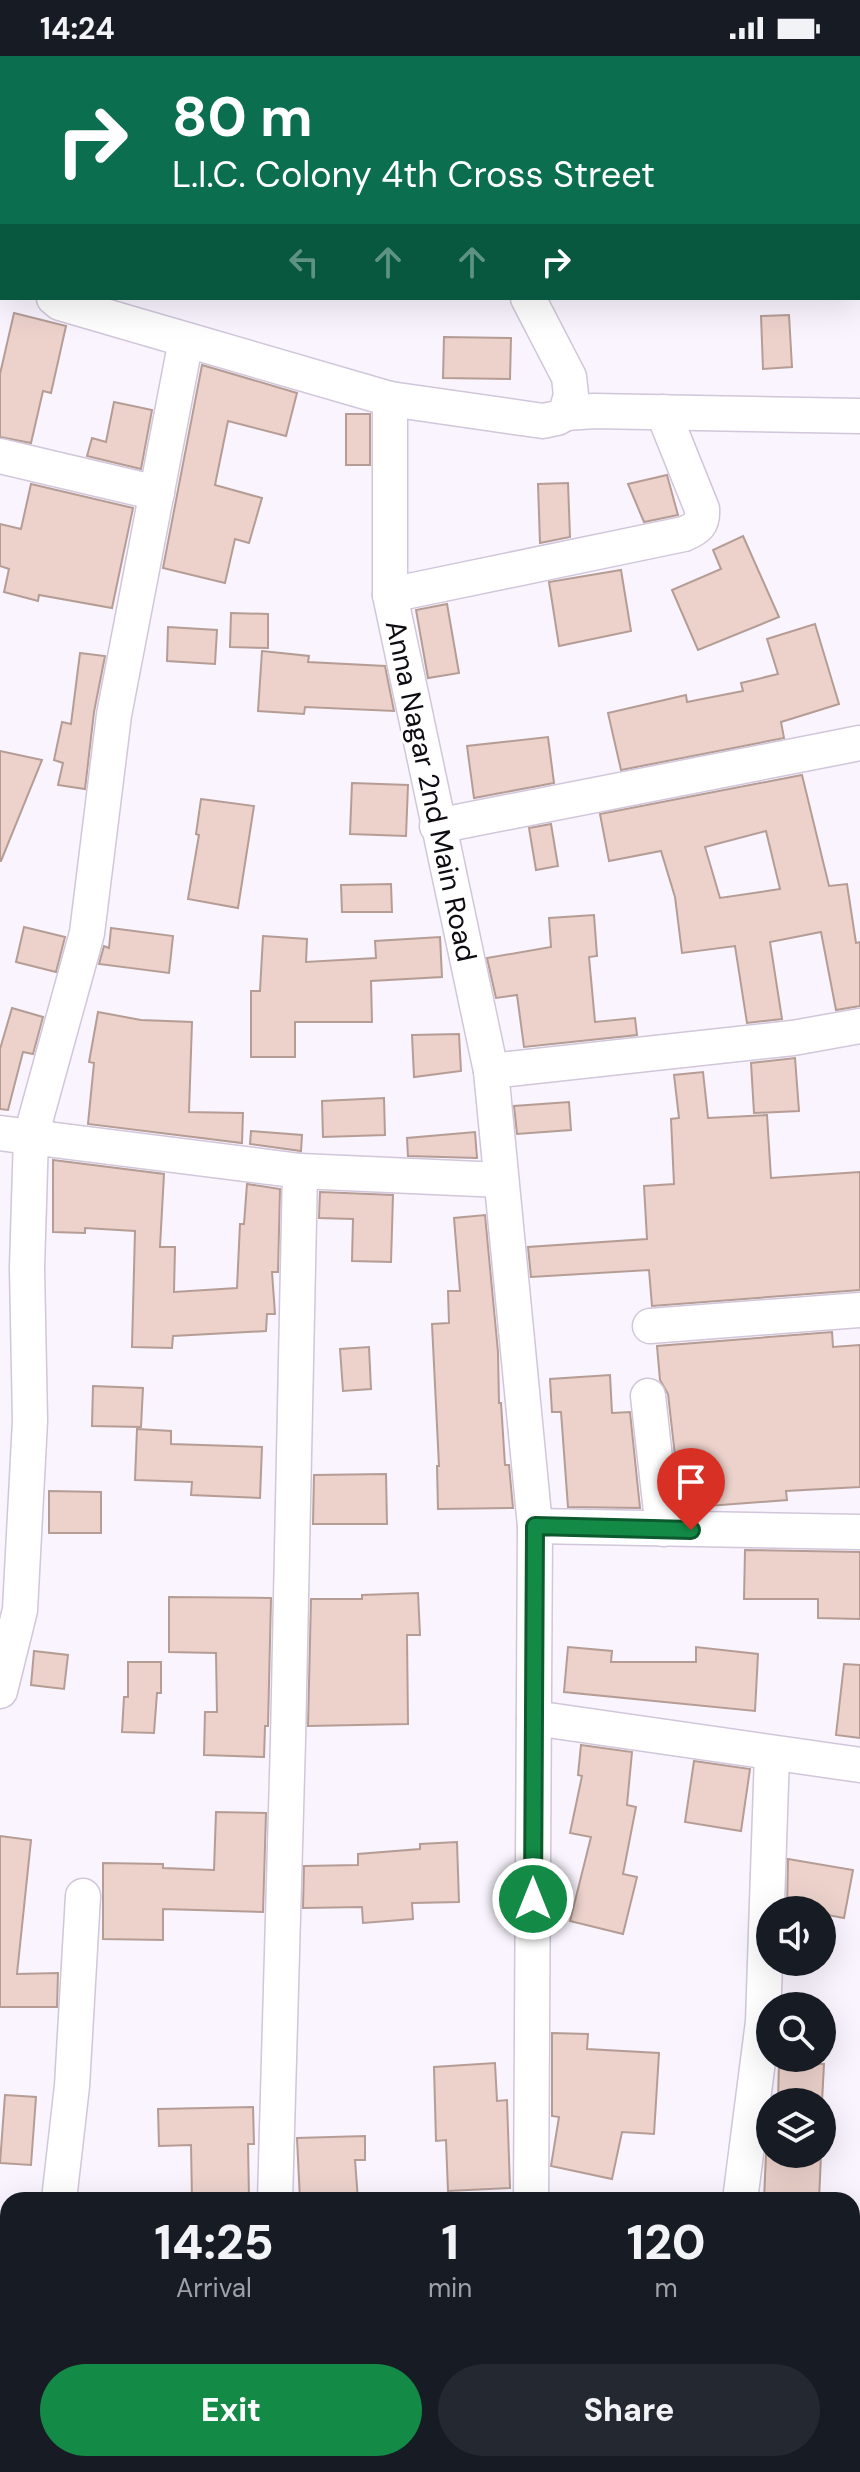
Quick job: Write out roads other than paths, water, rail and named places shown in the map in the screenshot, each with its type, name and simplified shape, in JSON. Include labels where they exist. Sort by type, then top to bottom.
[{"type":"street","points":[[56,300],[390,399],[543,421],[566,413],[860,416]]},
{"type":"street","points":[[529,300],[569,377],[571,395],[566,413]]},
{"type":"street","points":[[0,1691],[20,1610],[30,1421],[27,1268],[16,1134],[87,933],[114,715],[186,340]]},
{"type":"street","name":"Anna Nagar 2nd Main Road","points":[[390,399],[390,595],[491,1071],[535,1526],[531,2192]]},
{"type":"street","points":[[390,595],[684,534],[697,528],[703,520],[702,509],[663,412]]},
{"type":"street","points":[[0,456],[157,493]]},
{"type":"street","points":[[437,826],[860,743]]},
{"type":"street","points":[[491,1071],[793,1038],[860,1026]]},
{"type":"street","points":[[16,1134],[300,1171],[501,1180]]},
{"type":"street","points":[[275,2192],[300,1171]]},
{"type":"street","points":[[650,1326],[860,1310]]},
{"type":"street","points":[[648,1396],[663,1529]]},
{"type":"street","points":[[535,1526],[860,1532]]},
{"type":"street","points":[[534,1718],[860,1765]]},
{"type":"street","points":[[741,2192],[763,2022],[772,1754]]},
{"type":"street","points":[[60,2192],[72,2086],[83,1896]]}]
